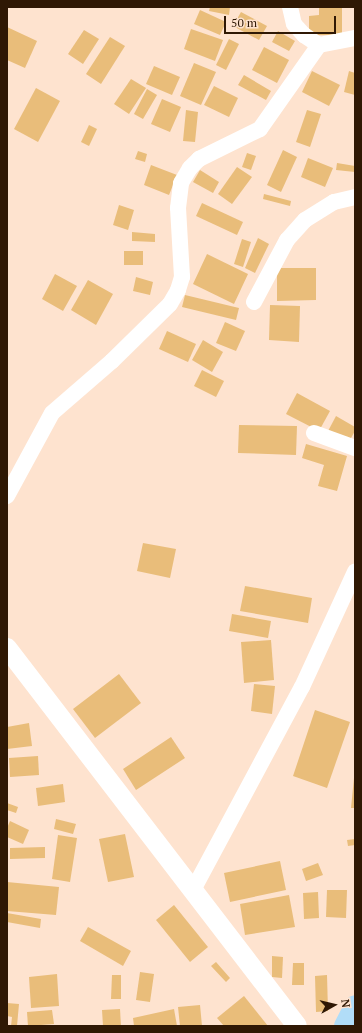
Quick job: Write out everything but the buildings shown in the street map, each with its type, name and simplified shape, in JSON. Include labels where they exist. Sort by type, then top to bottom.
[{"type":"main road","points":[[346,1026],[355,1006]]},
{"type":"street","points":[[290,7],[294,24],[304,35],[319,45]]},
{"type":"street","points":[[7,496],[52,413],[112,361],[170,304],[178,290],[182,277],[178,208],[181,183],[190,168],[199,159],[260,130],[319,45],[355,38]]},
{"type":"street","points":[[254,302],[287,240],[305,220],[334,202],[355,197]]},
{"type":"street","points":[[314,433],[355,448]]},
{"type":"street","points":[[193,890],[302,687],[355,572]]},
{"type":"street","points":[[7,648],[297,1026]]}]
